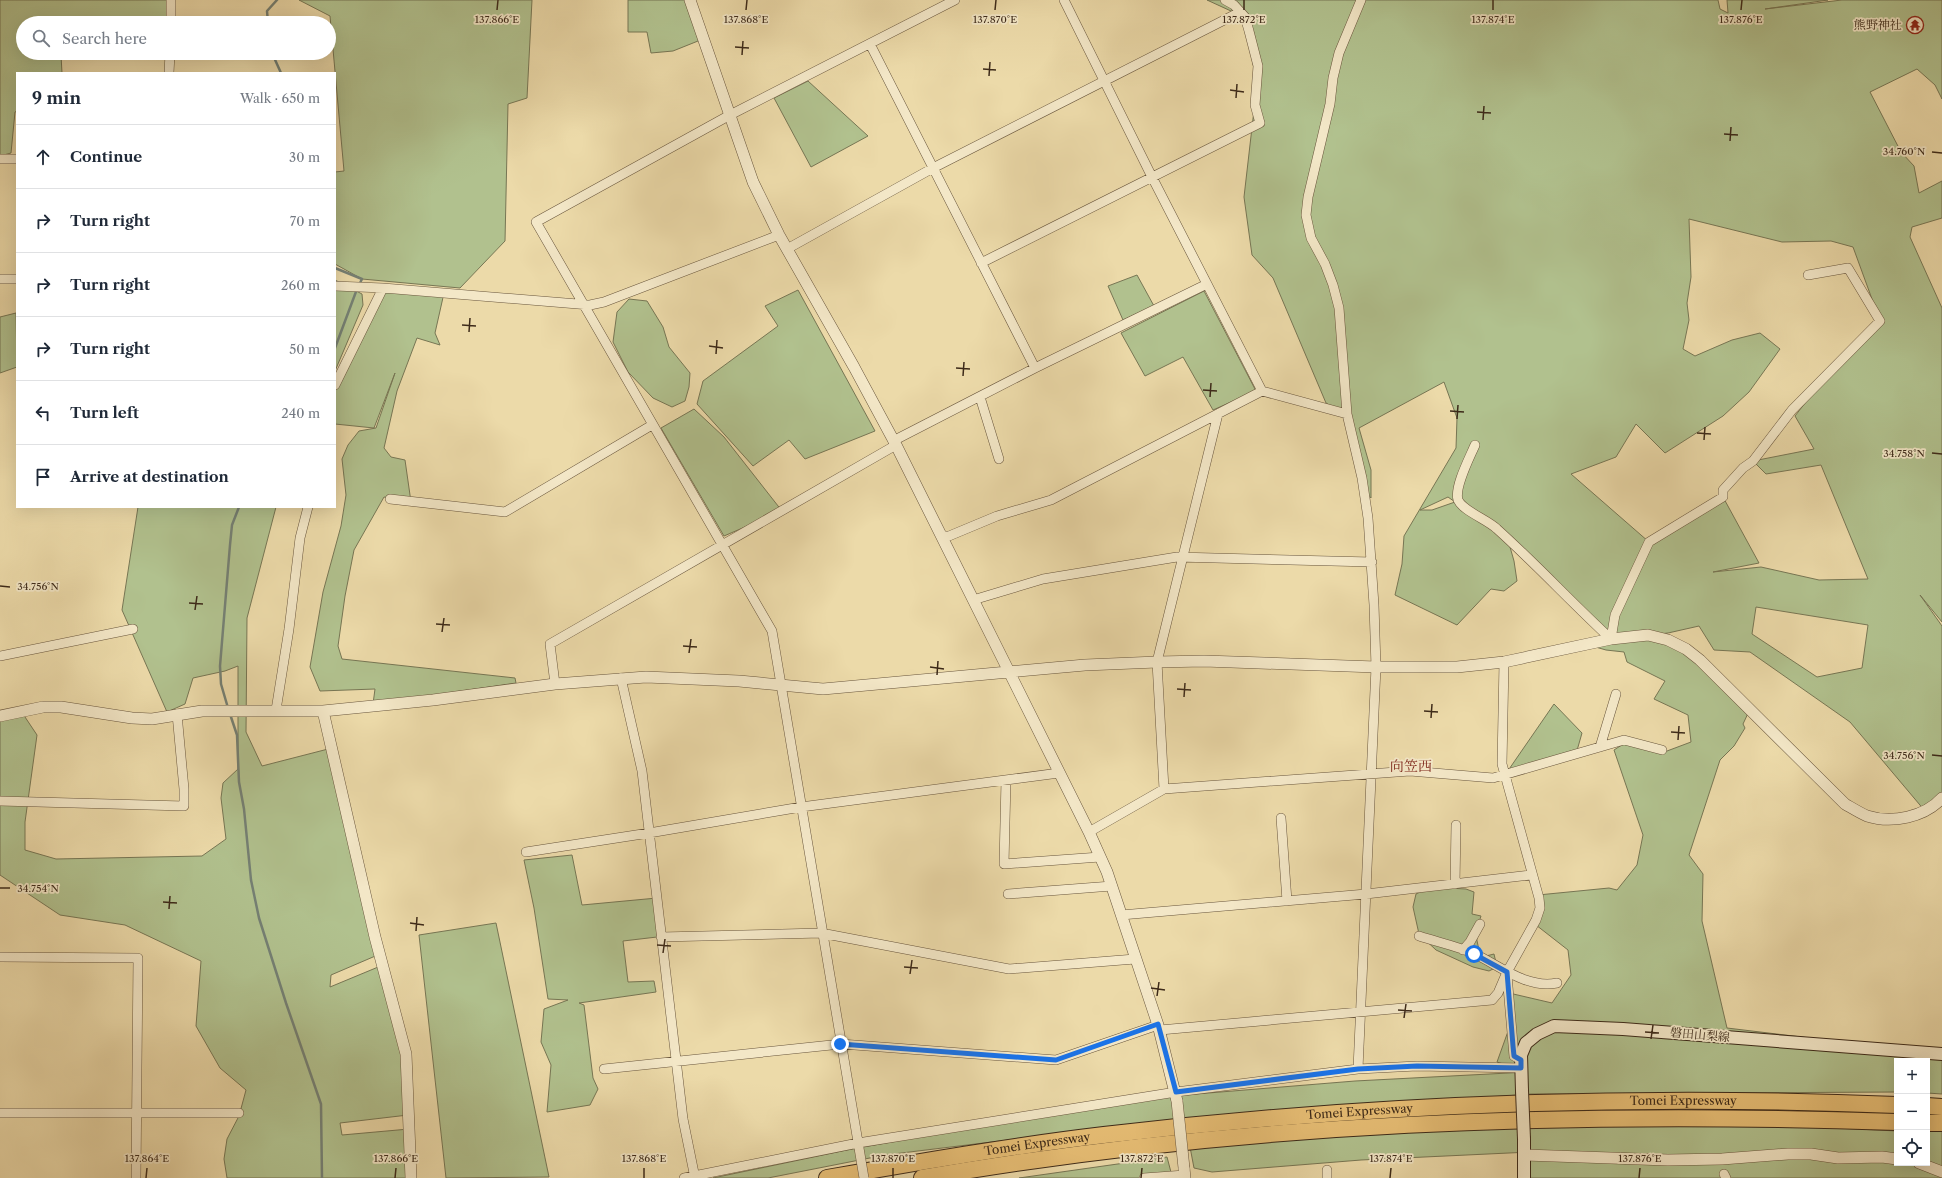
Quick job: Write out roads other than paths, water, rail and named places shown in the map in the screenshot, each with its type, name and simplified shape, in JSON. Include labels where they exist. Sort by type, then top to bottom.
[{"type":"highway","name":"Tomei Expressway","points":[[827,1178],[960,1155],[1103,1135],[1247,1120],[1398,1108],[1637,1101],[1894,1105]]},
{"type":"highway","points":[[1930,1106],[1942,1107]]},
{"type":"highway","name":"Tomei Expressway","points":[[922,1178],[1105,1151],[1248,1135],[1398,1125],[1491,1120],[1637,1118],[1894,1122]]},
{"type":"highway","points":[[1930,1123],[1942,1123]]},
{"type":"main road","name":"磐田山梨線","points":[[1524,1178],[1525,1155],[1521,1064],[1526,1043],[1537,1034],[1554,1026],[1623,1029],[1942,1054]]},
{"type":"street","points":[[171,0],[171,16]]},
{"type":"street","points":[[690,0],[753,182],[787,250],[854,367],[894,443],[1089,832],[1112,886],[1135,959],[1159,1027],[1176,1096],[1184,1174],[1144,1178]]},
{"type":"street","points":[[864,1178],[821,933],[772,631],[536,222],[730,115],[955,0]]},
{"type":"street","points":[[1064,0],[1152,177],[1262,391]]},
{"type":"street","points":[[981,263],[1260,123],[1255,105],[1258,66],[1244,17],[1234,5],[1225,0]]},
{"type":"street","points":[[1358,1069],[1376,667],[1372,562],[1362,478],[1347,414],[1338,308],[1333,284],[1325,264],[1311,238],[1306,215],[1308,197],[1330,104],[1333,78],[1339,53],[1361,0]]},
{"type":"street","points":[[787,250],[932,168],[1240,12]]},
{"type":"street","points":[[870,44],[1035,368]]},
{"type":"street","points":[[169,72],[170,60]]},
{"type":"street","points":[[0,159],[16,159]]},
{"type":"street","points":[[336,286],[383,288],[590,305],[604,302],[779,235]]},
{"type":"street","points":[[1611,639],[1615,615],[1649,542],[1723,497],[1723,490],[1743,468],[1753,461],[1792,410],[1880,321],[1848,268],[1808,275]]},
{"type":"street","points":[[0,278],[16,279]]},
{"type":"street","points":[[556,684],[550,644],[722,545],[894,443],[1035,368],[1207,284]]},
{"type":"street","points":[[336,383],[383,288]]},
{"type":"street","points":[[941,536],[949,536],[998,516],[1051,500],[1262,391],[1347,414]]},
{"type":"street","points":[[980,396],[999,459]]},
{"type":"street","points":[[1164,789],[1157,662],[1218,414]]},
{"type":"street","points":[[390,499],[505,512],[652,425]]},
{"type":"street","points":[[1475,445],[1462,477],[1458,500],[1465,508],[1496,527],[1611,639]]},
{"type":"street","points":[[276,710],[289,629],[300,538],[308,508]]},
{"type":"street","points":[[973,600],[1043,579],[1184,557],[1372,562]]},
{"type":"street","points":[[0,656],[133,628]]},
{"type":"street","points":[[0,716],[43,707],[61,707],[132,718],[152,719],[202,711],[323,710],[433,700],[556,684],[646,677],[739,681],[823,689],[1085,665],[1157,662],[1204,661],[1376,667],[1457,667],[1504,662],[1611,639],[1648,635],[1668,640],[1686,649],[1700,660],[1845,804],[1867,816],[1897,819],[1914,816],[1935,806],[1942,798]]},
{"type":"street","points":[[604,1069],[840,1044],[1056,1060],[1159,1027],[1360,1013],[1492,1000],[1498,993],[1507,972],[1536,920],[1540,908],[1539,898],[1531,875],[1502,764],[1504,662]]},
{"type":"street","points":[[621,678],[642,771],[683,1119],[695,1177]]},
{"type":"street","points":[[1600,747],[1616,694]]},
{"type":"street","points":[[323,710],[375,937],[406,1054],[411,1178]]},
{"type":"street","points":[[0,801],[184,806],[184,788],[177,714]]},
{"type":"street","points":[[1089,832],[1164,789],[1410,771],[1493,778],[1624,740],[1662,750]]},
{"type":"street","points":[[526,852],[801,808],[1059,773]]},
{"type":"street","points":[[1006,780],[1004,864],[1100,857]]},
{"type":"street","points":[[1281,818],[1287,901]]},
{"type":"street","points":[[1455,884],[1456,825]]},
{"type":"street","points":[[1121,915],[1366,894],[1531,875]]},
{"type":"street","points":[[1008,894],[1112,886]]},
{"type":"street","points":[[1463,950],[1470,942],[1480,924]]},
{"type":"street","points":[[662,937],[821,933],[1009,969],[1135,959]]},
{"type":"street","points":[[1419,936],[1463,950],[1533,983],[1549,985],[1557,983]]},
{"type":"street","points":[[0,957],[138,958],[136,1178]]},
{"type":"street","points":[[1507,972],[1514,1056],[1521,1064]]},
{"type":"street","points":[[684,1178],[858,1146],[1358,1069],[1521,1064]]},
{"type":"street","points":[[0,1113],[239,1114]]},
{"type":"street","points":[[1525,1155],[1668,1160],[1722,1159],[1788,1154],[1810,1154],[1838,1158],[1882,1157],[1894,1159]]},
{"type":"street","points":[[1927,1166],[1942,1172]]},
{"type":"waterway","points":[[267,16],[267,11],[277,0]]},
{"type":"waterway","points":[[275,60],[281,72]]},
{"type":"waterway","points":[[336,268],[362,279],[359,285]]},
{"type":"waterway","points":[[336,345],[357,289]]},
{"type":"waterway","points":[[228,708],[221,684],[220,666],[232,525],[239,508]]},
{"type":"waterway","points":[[230,714],[237,735],[239,782],[244,809],[251,880],[259,918],[286,1003],[321,1104],[322,1178]]},
{"type":"place","name":"熊野神社","points":[[1915,25]]},
{"type":"district","name":"向笠西","points":[[1411,766]]}]
